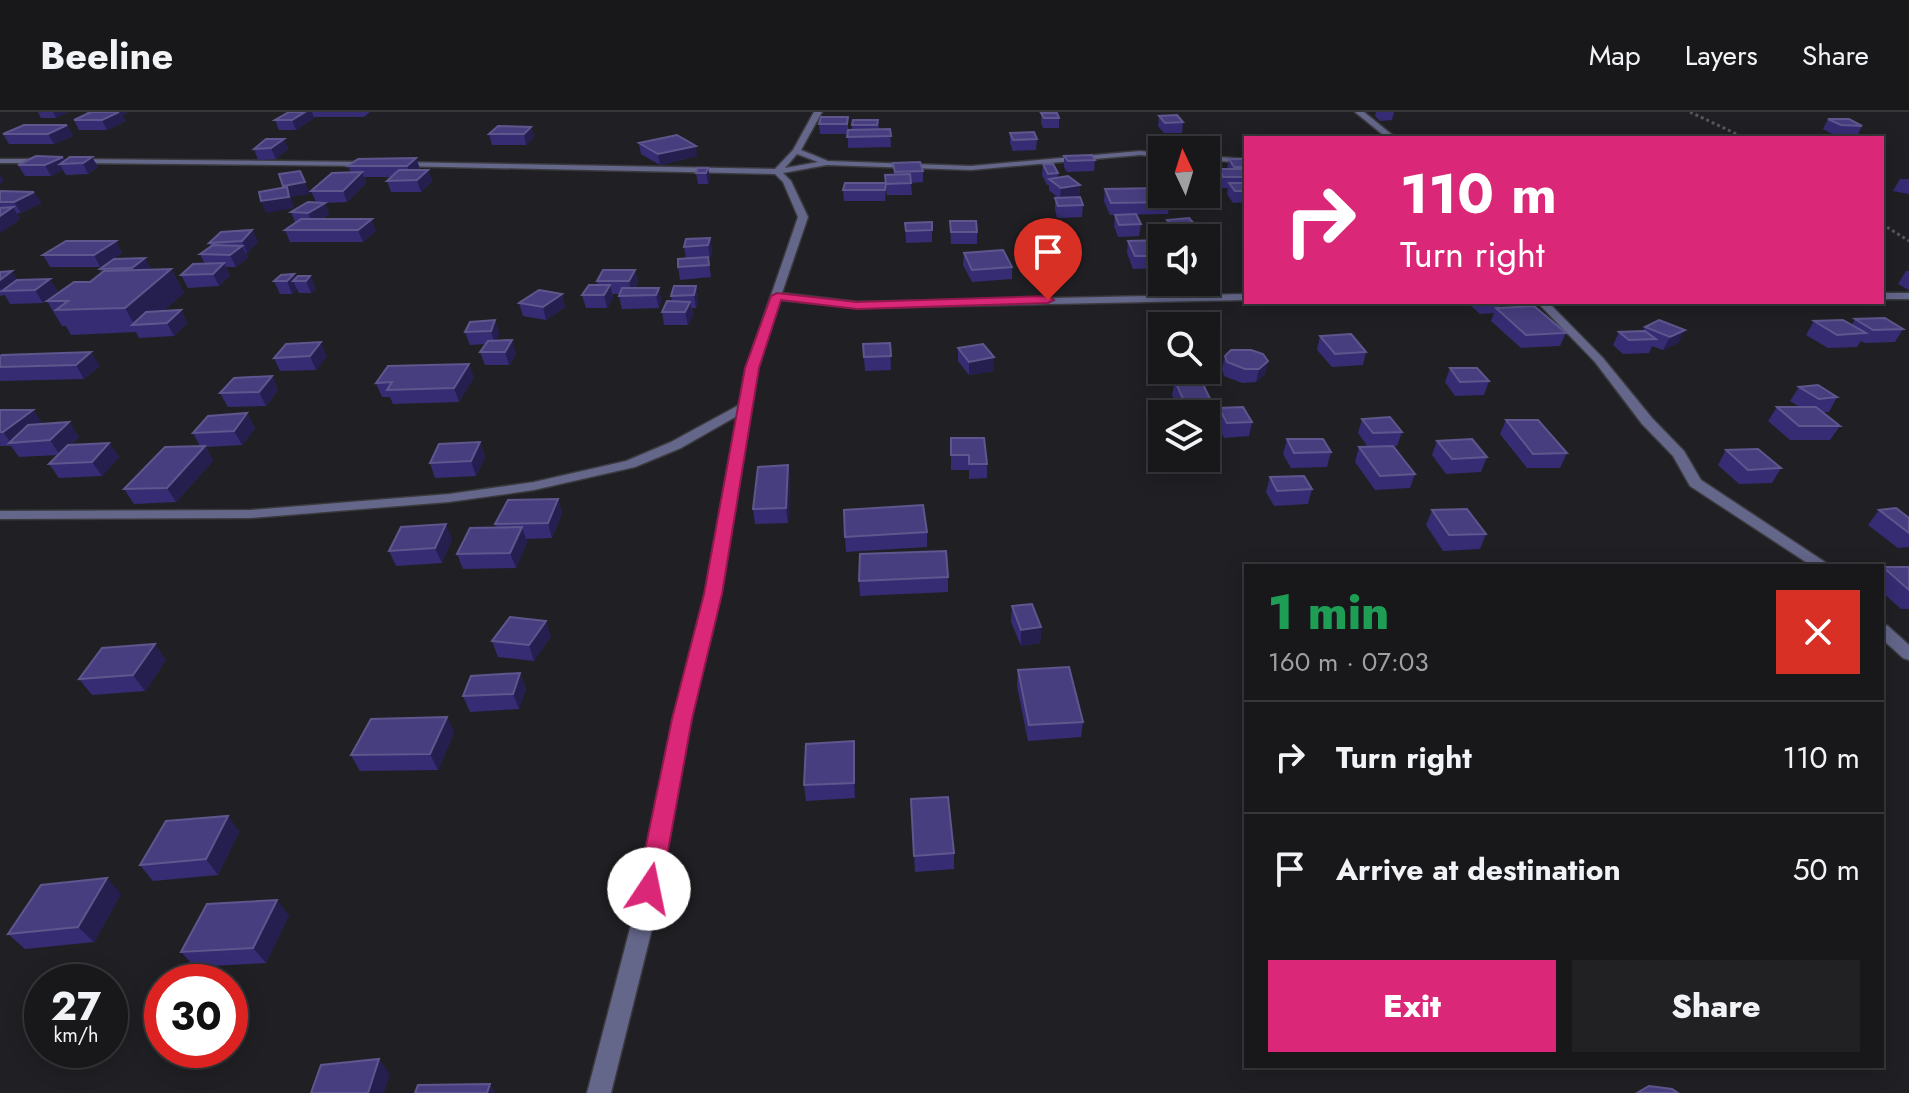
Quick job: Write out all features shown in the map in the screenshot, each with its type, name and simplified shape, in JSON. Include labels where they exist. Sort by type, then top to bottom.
[{"type":"street","points":[[777,172],[796,151],[818,112]]},
{"type":"street","points":[[1359,112],[1389,136]]},
{"type":"street","points":[[796,151],[827,163]]},
{"type":"street","points":[[0,161],[777,172],[827,163],[971,168],[1148,154]]},
{"type":"street","points":[[1220,159],[1244,161]]},
{"type":"street","points":[[599,1093],[644,917],[682,719],[713,594],[752,368],[803,217],[787,181],[777,172]]},
{"type":"street","points":[[777,296],[857,305],[1244,297]]},
{"type":"street","points":[[1884,296],[1909,296]]},
{"type":"street","points":[[1544,304],[1599,360],[1647,421],[1679,454],[1695,483],[1820,564]]},
{"type":"street","points":[[0,515],[251,514],[449,498],[520,488],[630,464],[676,445],[746,406]]},
{"type":"street","points":[[1884,632],[1909,654]]},
{"type":"path","points":[[1690,112],[1741,136]]},
{"type":"path","points":[[1884,225],[1909,241]]},
{"type":"building","points":[[91,112],[119,112],[102,120],[74,120]]},
{"type":"building","points":[[289,112],[305,112],[292,120],[275,120]]},
{"type":"building","points":[[1041,113],[1057,113],[1059,118],[1044,118]]},
{"type":"building","points":[[1177,115],[1183,122],[1165,123],[1159,116]]},
{"type":"building","points":[[821,117],[848,117],[847,124],[819,124]]},
{"type":"building","points":[[1828,119],[1849,119],[1862,126],[1841,125]]},
{"type":"building","points":[[853,120],[878,120],[877,125],[852,125]]},
{"type":"building","points":[[24,125],[67,125],[48,134],[3,134]]},
{"type":"building","points":[[498,126],[531,127],[524,134],[489,134]]},
{"type":"building","points":[[890,129],[891,136],[847,137],[848,130]]},
{"type":"building","points":[[1034,132],[1037,139],[1013,140],[1010,133]]},
{"type":"building","points":[[677,135],[696,146],[658,154],[639,143]]},
{"type":"building","points":[[266,139],[284,139],[271,148],[254,149]]},
{"type":"building","points":[[1092,155],[1095,160],[1068,161],[1064,156]]},
{"type":"building","points":[[36,156],[63,157],[45,165],[18,165]]},
{"type":"building","points":[[70,157],[92,157],[83,163],[60,164]]},
{"type":"building","points":[[416,158],[407,166],[348,166],[358,159]]},
{"type":"building","points":[[1229,159],[1244,159],[1244,167],[1234,167]]},
{"type":"building","points":[[920,162],[923,171],[895,172],[893,163]]},
{"type":"building","points":[[1043,164],[1053,164],[1058,173],[1048,174]]},
{"type":"building","points":[[698,168],[708,168],[706,173],[696,173]]},
{"type":"building","points":[[1220,169],[1244,169],[1244,177],[1223,177]]},
{"type":"building","points":[[399,170],[428,170],[417,180],[387,181]]},
{"type":"building","points":[[300,171],[305,182],[283,186],[279,174]]},
{"type":"building","points":[[362,172],[343,191],[311,191],[332,173]]},
{"type":"building","points":[[910,174],[911,183],[886,184],[885,175]]},
{"type":"building","points":[[1068,176],[1080,185],[1061,188],[1049,179]]},
{"type":"building","points":[[845,183],[886,183],[885,190],[843,190]]},
{"type":"building","points":[[1229,183],[1244,183],[1244,191],[1235,191]]},
{"type":"building","points":[[287,187],[289,197],[261,201],[259,192]]},
{"type":"building","points":[[1148,188],[1148,202],[1111,203],[1105,189]]},
{"type":"building","points":[[0,191],[34,192],[14,202],[0,202]]},
{"type":"building","points":[[1080,197],[1083,205],[1058,206],[1055,198]]},
{"type":"building","points":[[308,202],[325,203],[308,213],[291,212]]},
{"type":"building","points":[[13,207],[0,216],[0,208]]},
{"type":"building","points":[[1136,214],[1141,224],[1119,225],[1115,215]]},
{"type":"building","points":[[1189,218],[1194,224],[1170,224],[1167,220]]},
{"type":"building","points":[[301,219],[372,219],[358,230],[285,230]]},
{"type":"building","points":[[950,221],[976,221],[977,232],[951,232]]},
{"type":"building","points":[[932,222],[932,230],[906,231],[905,223]]},
{"type":"building","points":[[252,230],[242,241],[209,243],[221,232]]},
{"type":"building","points":[[710,238],[708,245],[684,247],[686,239]]},
{"type":"building","points":[[1148,240],[1148,256],[1135,256],[1128,241]]},
{"type":"building","points":[[66,241],[116,241],[94,255],[43,255]]},
{"type":"building","points":[[213,245],[242,246],[230,255],[200,254]]},
{"type":"building","points":[[1003,250],[1012,267],[972,270],[964,253]]},
{"type":"building","points":[[708,257],[709,265],[678,267],[678,259]]},
{"type":"building","points":[[145,258],[132,268],[100,269],[114,259]]},
{"type":"building","points":[[224,263],[213,274],[181,275],[193,264]]},
{"type":"building","points":[[171,269],[125,308],[56,310],[68,301],[47,301],[74,282],[90,282],[104,271]]},
{"type":"building","points":[[603,270],[635,270],[629,281],[597,281]]},
{"type":"building","points":[[12,271],[0,280],[0,272]]},
{"type":"building","points":[[294,274],[287,281],[274,281],[281,275]]},
{"type":"building","points":[[298,276],[310,276],[306,281],[293,281]]},
{"type":"building","points":[[50,279],[35,290],[2,291],[17,280]]},
{"type":"building","points":[[589,285],[610,285],[604,295],[582,295]]},
{"type":"building","points":[[674,286],[696,286],[694,295],[671,296]]},
{"type":"building","points":[[622,288],[659,288],[656,295],[619,296]]},
{"type":"building","points":[[539,290],[562,294],[543,307],[519,303]]},
{"type":"building","points":[[667,301],[690,302],[685,312],[662,312]]},
{"type":"building","points":[[1534,306],[1566,333],[1526,335],[1496,308]]},
{"type":"building","points":[[181,310],[167,323],[132,325],[146,312]]},
{"type":"building","points":[[1885,318],[1903,329],[1873,330],[1855,319]]},
{"type":"building","points":[[495,320],[491,331],[465,332],[470,322]]},
{"type":"building","points":[[1659,320],[1685,330],[1670,337],[1645,327]]},
{"type":"building","points":[[1843,320],[1866,333],[1837,335],[1814,321]]},
{"type":"building","points":[[1645,331],[1656,339],[1629,340],[1619,332]]},
{"type":"building","points":[[1351,334],[1366,352],[1335,354],[1320,336]]},
{"type":"building","points":[[512,340],[505,352],[480,352],[488,341]]},
{"type":"building","points":[[321,342],[310,356],[274,358],[286,344]]},
{"type":"building","points":[[890,343],[891,356],[864,357],[863,344]]},
{"type":"building","points":[[983,344],[994,357],[969,362],[958,348]]},
{"type":"building","points":[[1231,350],[1251,350],[1263,354],[1268,361],[1259,369],[1245,369],[1227,362],[1225,356]]},
{"type":"building","points":[[91,352],[76,365],[0,367],[2,355]]},
{"type":"building","points":[[469,364],[454,388],[387,390],[392,382],[376,383],[388,366]]},
{"type":"building","points":[[1450,368],[1477,368],[1489,381],[1460,382]]},
{"type":"building","points":[[272,376],[259,392],[220,393],[234,378]]},
{"type":"building","points":[[1176,384],[1203,384],[1211,400],[1183,400]]},
{"type":"building","points":[[1818,385],[1837,397],[1819,399],[1799,387]]},
{"type":"building","points":[[1243,407],[1252,422],[1227,423],[1220,408]]},
{"type":"building","points":[[1777,407],[1816,407],[1840,426],[1799,426]]},
{"type":"building","points":[[0,410],[33,410],[0,432]]},
{"type":"building","points":[[247,413],[234,431],[193,433],[208,416]]},
{"type":"building","points":[[1390,417],[1402,432],[1373,433],[1362,419]]},
{"type":"building","points":[[1506,420],[1538,420],[1567,453],[1533,454]]},
{"type":"building","points":[[69,422],[50,440],[9,443],[28,425]]},
{"type":"building","points":[[951,438],[984,438],[987,464],[969,464],[969,455],[951,455]]},
{"type":"building","points":[[1287,439],[1323,439],[1331,452],[1294,453]]},
{"type":"building","points":[[1472,439],[1487,457],[1452,459],[1437,441]]},
{"type":"building","points":[[480,442],[471,461],[430,463],[439,444]]},
{"type":"building","points":[[109,443],[92,462],[49,464],[68,445]]},
{"type":"building","points":[[205,446],[167,488],[124,489],[165,447]]},
{"type":"building","points":[[1393,446],[1415,474],[1380,476],[1359,447]]},
{"type":"building","points":[[1758,449],[1781,468],[1748,470],[1726,450]]},
{"type":"building","points":[[788,465],[786,508],[753,509],[758,467]]},
{"type":"building","points":[[1304,476],[1312,489],[1277,491],[1270,477]]},
{"type":"building","points":[[558,499],[548,523],[495,524],[508,500]]},
{"type":"building","points":[[923,505],[927,532],[845,537],[844,510]]},
{"type":"building","points":[[1896,508],[1909,518],[1909,533],[1879,510]]},
{"type":"building","points":[[1467,509],[1486,534],[1449,535],[1432,510]]},
{"type":"building","points":[[446,524],[435,548],[389,551],[401,527]]},
{"type":"building","points":[[522,527],[510,553],[457,554],[470,528]]},
{"type":"building","points":[[946,551],[948,577],[859,581],[860,554]]},
{"type":"building","points":[[1884,567],[1909,567],[1909,590],[1884,568]]},
{"type":"building","points":[[1032,604],[1041,627],[1021,630],[1012,606]]},
{"type":"building","points":[[510,617],[546,621],[529,645],[492,641]]},
{"type":"building","points":[[155,644],[133,675],[79,679],[102,648]]},
{"type":"building","points":[[1069,667],[1083,722],[1029,725],[1018,670]]},
{"type":"building","points":[[520,673],[513,694],[463,696],[471,676]]},
{"type":"building","points":[[447,717],[430,754],[351,755],[371,719]]},
{"type":"building","points":[[854,741],[854,783],[804,785],[806,744]]},
{"type":"building","points":[[948,797],[954,853],[914,856],[911,799]]},
{"type":"building","points":[[228,816],[206,859],[140,865],[166,821]]},
{"type":"building","points":[[107,878],[78,927],[8,934],[41,885]]},
{"type":"building","points":[[277,900],[253,948],[181,952],[207,904]]},
{"type":"building","points":[[379,1059],[368,1093],[311,1093],[321,1065]]},
{"type":"building","points":[[490,1084],[487,1093],[415,1093],[418,1085]]},
{"type":"building","points":[[1649,1086],[1672,1089],[1678,1093],[1637,1093]]},
{"type":"route","points":[[649,889],[682,719],[713,594],[752,368],[777,296],[857,305],[1048,300]]}]
